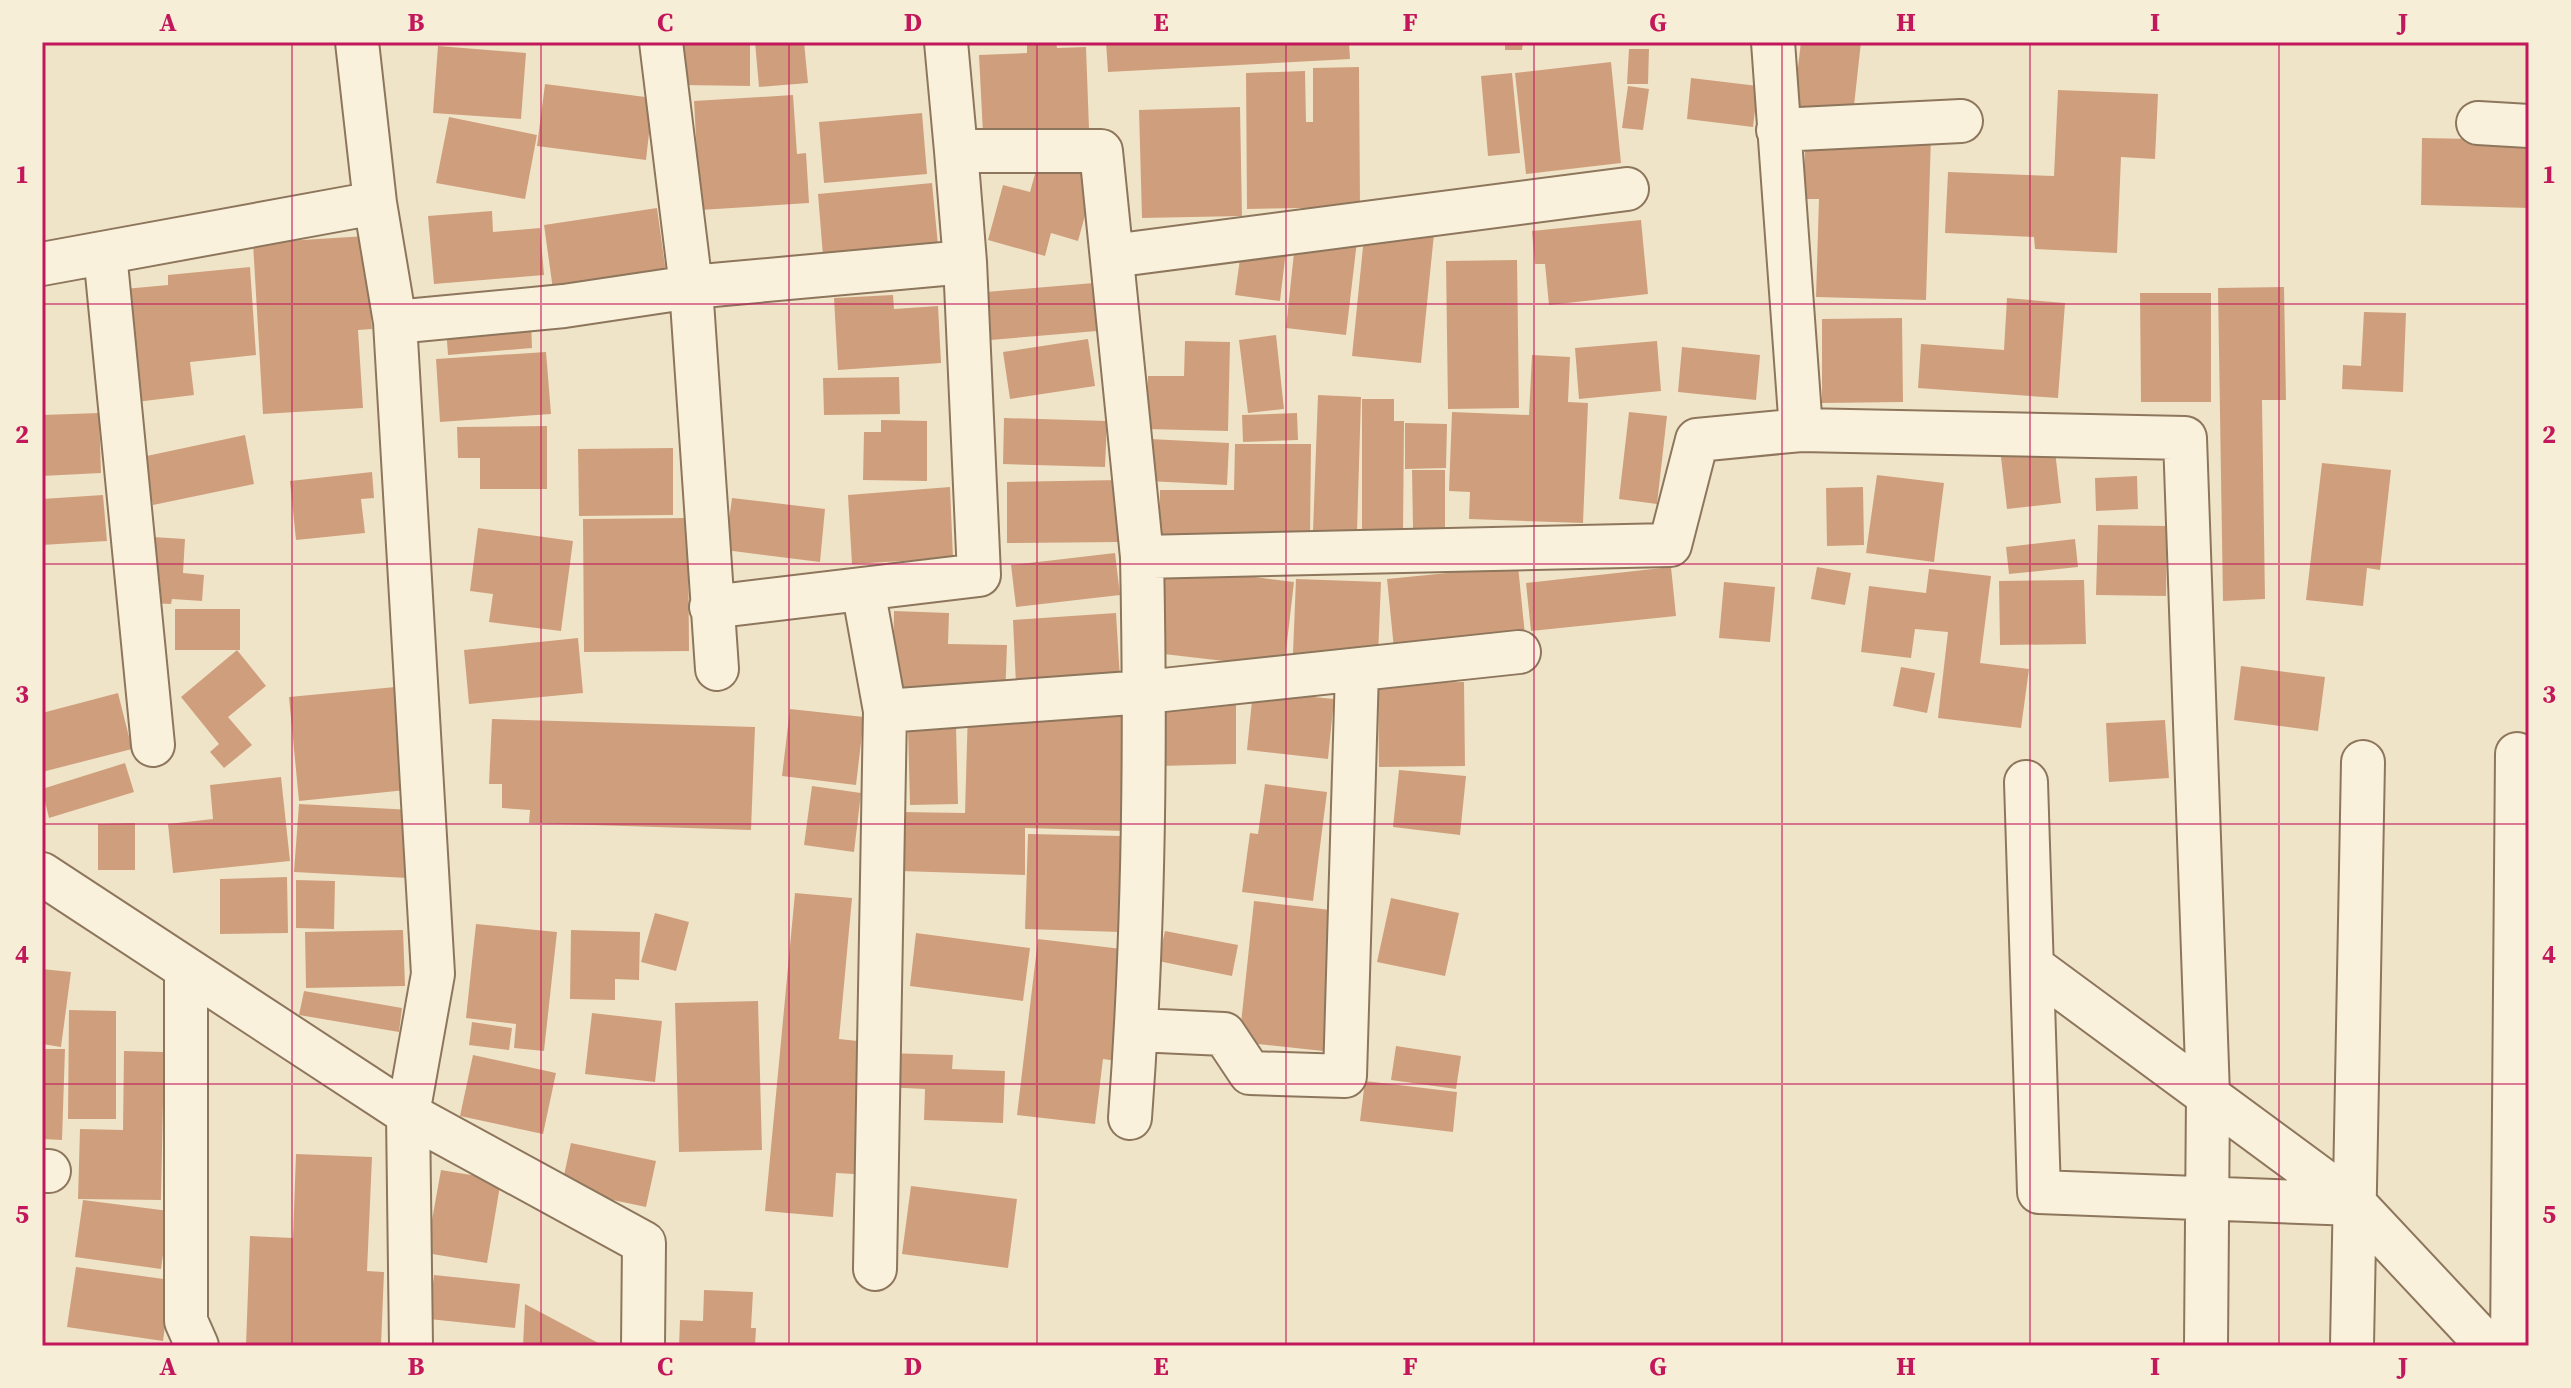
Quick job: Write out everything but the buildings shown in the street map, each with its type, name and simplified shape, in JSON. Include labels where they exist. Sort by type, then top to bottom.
[{"type":"street","points":[[357,42],[375,203],[395,322],[433,974],[408,1114],[411,1346]]},
{"type":"street","points":[[661,42],[691,287],[717,669]]},
{"type":"street","points":[[711,607],[979,575],[965,262],[946,42]]},
{"type":"street","points":[[1773,42],[1801,430]]},
{"type":"street","points":[[1778,130],[1961,121]]},
{"type":"street","points":[[2478,123],[2529,126]]},
{"type":"street","points":[[956,151],[1101,151],[1142,557],[1145,692],[1137,1030],[1130,1118]]},
{"type":"street","points":[[1112,256],[1627,189]]},
{"type":"street","points":[[42,264],[375,203]]},
{"type":"street","points":[[105,253],[153,745]]},
{"type":"street","points":[[395,322],[564,306],[691,287],[965,262]]},
{"type":"street","points":[[1142,557],[1670,545],[1697,440],[1801,430],[2185,438],[2208,1095],[2206,1346]]},
{"type":"street","points":[[863,589],[885,711],[875,1269]]},
{"type":"street","points":[[885,711],[1145,692],[1519,652]]},
{"type":"street","points":[[1137,1030],[1224,1034],[1250,1073],[1345,1076],[1357,671]]},
{"type":"street","points":[[2512,1346],[2517,754]]},
{"type":"street","points":[[2352,1346],[2363,762]]},
{"type":"street","points":[[2026,782],[2039,1192],[2355,1204]]},
{"type":"street","points":[[42,874],[408,1114],[644,1243],[643,1346]]},
{"type":"street","points":[[2032,966],[2355,1204],[2488,1346]]},
{"type":"street","points":[[186,970],[186,1321],[197,1346]]}]
